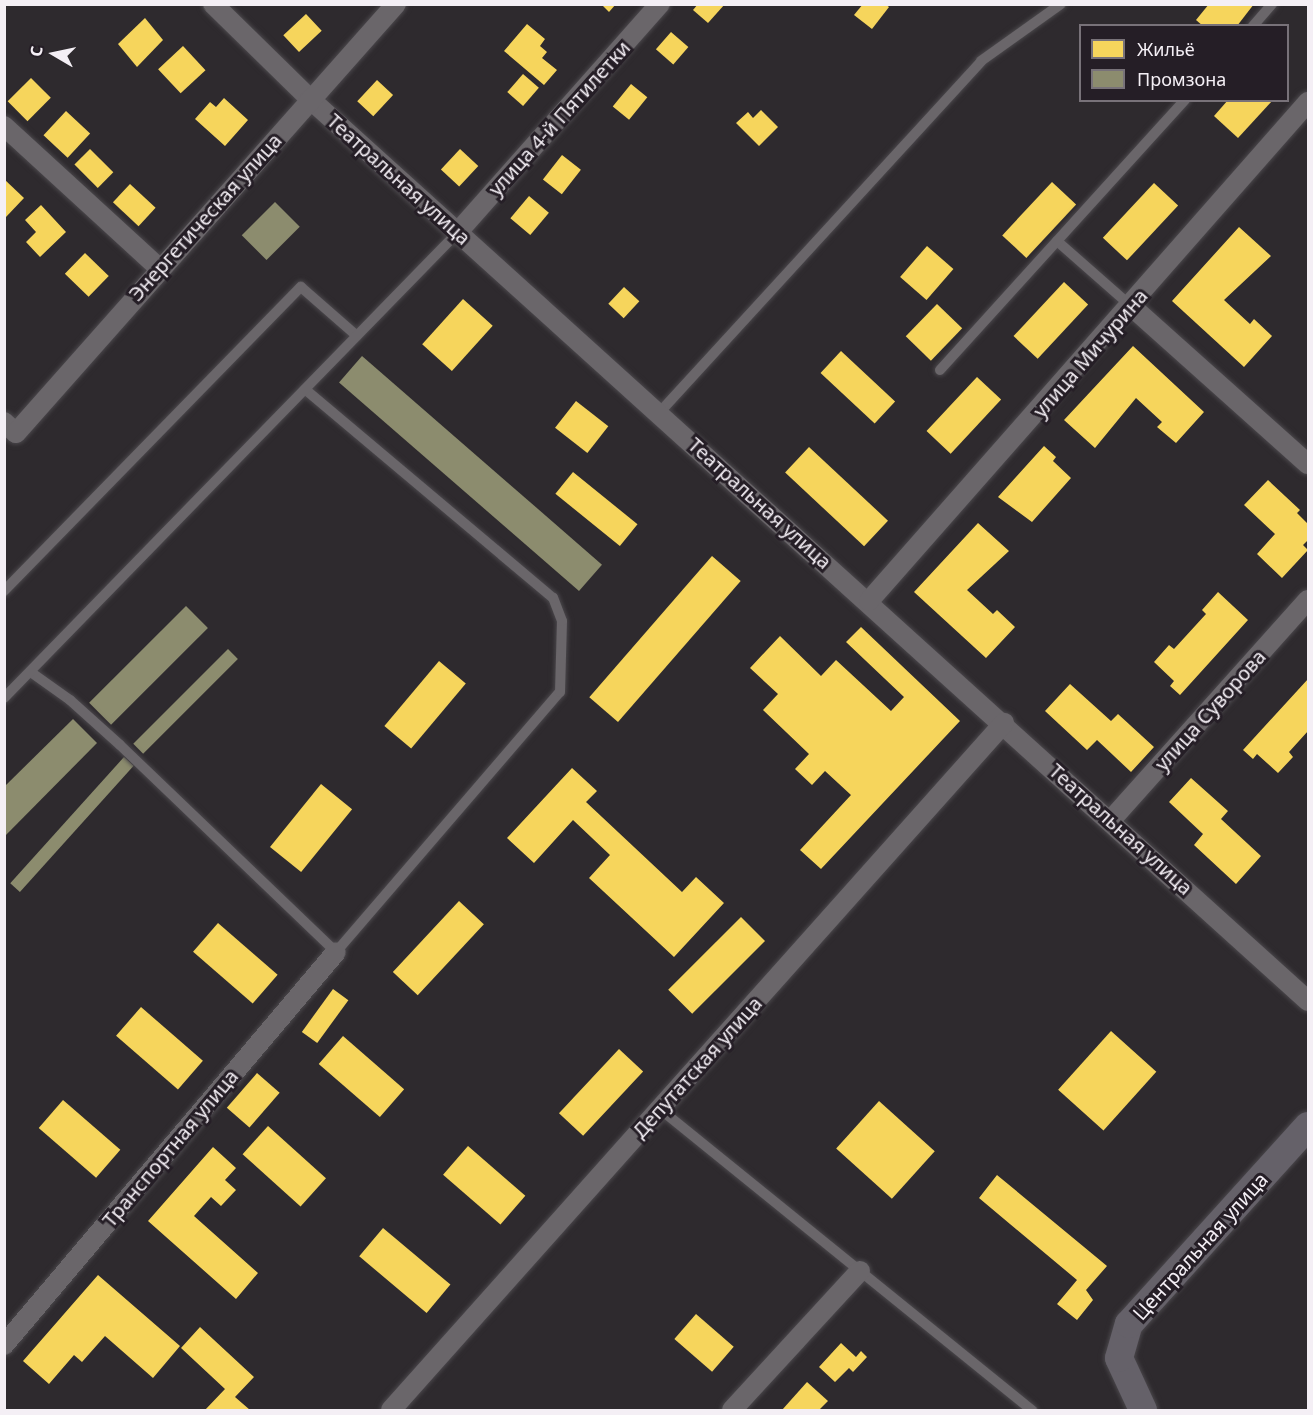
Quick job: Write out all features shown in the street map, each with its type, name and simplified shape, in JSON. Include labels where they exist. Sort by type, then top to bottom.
[{"type":"main road","name":"Центральная улица","points":[[1143,1410],[1119,1358],[1129,1324],[1308,1126]]},
{"type":"street","name":"Театральная улица","points":[[213,4],[310,99],[1004,723],[1308,1001]]},
{"type":"street","name":"Энергетическая улица","points":[[10,427],[159,268],[396,4]]},
{"type":"street","name":"улица 4-й Пятилетки","points":[[458,232],[660,4]]},
{"type":"street","name":"улица Мичурина","points":[[869,601],[1131,306],[1308,102]]},
{"type":"street","points":[[4,126],[159,268]]},
{"type":"street","points":[[1131,306],[1308,464]]},
{"type":"street","name":"улица Суворова","points":[[1110,820],[1308,600]]},
{"type":"street","name":"Депутатская улица","points":[[391,1410],[1004,723]]},
{"type":"street","name":"Транспортная улица","points":[[4,1345],[336,952]]},
{"type":"street","points":[[732,1410],[860,1271]]},
{"type":"lane","points":[[659,412],[981,61],[1061,4]]},
{"type":"lane","points":[[1255,24],[1272,4]]},
{"type":"lane","points":[[940,370],[1183,102]]},
{"type":"lane","points":[[4,698],[32,673],[458,232]]},
{"type":"lane","points":[[1058,241],[1131,306]]},
{"type":"lane","points":[[4,591],[301,287],[357,336]]},
{"type":"lane","points":[[32,673],[70,700],[120,745],[336,952],[560,692],[562,621],[553,598],[305,389]]},
{"type":"lane","points":[[660,1109],[1032,1410]]},
{"type":"building: Жильё","points":[[601,4],[616,4],[609,12]]},
{"type":"building: Жильё","points":[[698,4],[725,4],[708,23],[693,10]]},
{"type":"building: Жильё","points":[[863,4],[885,4],[889,7],[872,29],[854,15]]},
{"type":"building: Жильё","points":[[1209,4],[1254,4],[1239,24],[1201,24],[1196,20]]},
{"type":"building: Жильё","points":[[306,14],[322,31],[299,52],[283,35]]},
{"type":"building: Жильё","points":[[145,18],[163,40],[137,67],[118,44]]},
{"type":"building: Жильё","points":[[527,24],[545,39],[540,46],[547,52],[542,58],[557,70],[544,85],[504,51]]},
{"type":"building: Жильё","points":[[671,32],[688,47],[673,64],[656,49]]},
{"type":"building: Жильё","points":[[183,46],[206,70],[181,93],[158,69]]},
{"type":"building: Жильё","points":[[523,74],[539,88],[523,106],[507,92]]},
{"type":"building: Жильё","points":[[31,78],[51,98],[27,121],[8,101]]},
{"type":"building: Жильё","points":[[377,80],[393,95],[373,116],[357,101]]},
{"type":"building: Жильё","points":[[631,84],[647,97],[629,120],[613,107]]},
{"type":"building: Жильё","points":[[224,98],[248,120],[225,146],[195,119],[210,102],[216,107]]},
{"type":"building: Жильё","points":[[1226,102],[1271,102],[1238,138],[1214,116]]},
{"type":"building: Жильё","points":[[761,110],[778,127],[759,146],[736,123],[748,112],[753,118]]},
{"type":"building: Жильё","points":[[66,111],[90,134],[68,158],[43,135]]},
{"type":"building: Жильё","points":[[90,149],[113,172],[98,188],[74,165]]},
{"type":"building: Жильё","points":[[460,149],[478,166],[459,187],[441,169]]},
{"type":"building: Жильё","points":[[562,155],[581,170],[562,194],[543,179]]},
{"type":"building: Жильё","points":[[4,179],[24,198],[6,217],[4,216]]},
{"type":"building: Жильё","points":[[1052,182],[1076,205],[1026,258],[1002,235]]},
{"type":"building: Жильё","points":[[1154,183],[1178,206],[1127,260],[1103,238]]},
{"type":"building: Жильё","points":[[130,184],[156,208],[139,226],[113,202]]},
{"type":"building: Жильё","points":[[529,196],[549,213],[530,235],[510,218]]},
{"type":"building: Жильё","points":[[41,205],[66,232],[40,257],[26,242],[36,232],[25,220]]},
{"type":"building: Жильё","points":[[1239,227],[1271,256],[1224,300],[1250,324],[1254,319],[1272,336],[1244,367],[1172,301]]},
{"type":"building: Жильё","points":[[927,246],[953,269],[927,300],[900,277]]},
{"type":"building: Жильё","points":[[85,253],[109,276],[89,297],[65,274]]},
{"type":"building: Жильё","points":[[1064,282],[1088,305],[1038,359],[1014,336]]},
{"type":"building: Жильё","points":[[624,287],[639,301],[624,318],[608,304]]},
{"type":"building: Жильё","points":[[463,299],[493,326],[452,371],[422,344]]},
{"type":"building: Жильё","points":[[937,304],[962,328],[931,361],[906,336]]},
{"type":"building: Жильё","points":[[1133,346],[1204,412],[1176,443],[1157,427],[1162,422],[1136,398],[1095,448],[1064,420]]},
{"type":"building: Жильё","points":[[841,351],[895,401],[875,423],[821,373]]},
{"type":"building: Жильё","points":[[977,377],[1001,400],[951,454],[927,431]]},
{"type":"building: Жильё","points":[[576,401],[608,426],[587,453],[555,428]]},
{"type":"building: Жильё","points":[[1044,446],[1056,457],[1053,461],[1071,478],[1032,522],[998,497]]},
{"type":"building: Жильё","points":[[809,447],[888,521],[864,546],[785,473]]},
{"type":"building: Жильё","points":[[573,472],[638,524],[620,546],[555,494]]},
{"type":"building: Жильё","points":[[1268,480],[1300,510],[1297,513],[1308,524],[1308,540],[1303,545],[1308,550],[1282,578],[1257,554],[1275,534],[1244,505]]},
{"type":"building: Жильё","points":[[978,523],[1009,551],[967,590],[993,614],[997,610],[1015,627],[986,658],[914,592]]},
{"type":"building: Жильё","points":[[712,556],[741,581],[618,722],[589,697]]},
{"type":"building: Жильё","points":[[1218,592],[1248,620],[1180,695],[1170,686],[1174,681],[1154,662],[1169,645],[1174,649],[1206,614],[1202,610]]},
{"type":"building: Жильё","points":[[861,627],[960,721],[821,869],[800,850],[851,795],[825,771],[812,785],[795,769],[809,754],[763,710],[778,694],[750,668],[780,636],[821,676],[836,660],[891,711],[904,697],[846,642]]},
{"type":"building: Жильё","points":[[439,661],[466,683],[411,749],[384,726]]},
{"type":"building: Жильё","points":[[1308,679],[1308,731],[1289,752],[1293,757],[1278,773],[1257,754],[1253,759],[1243,750]]},
{"type":"building: Жильё","points":[[1070,684],[1111,721],[1118,714],[1154,747],[1131,772],[1097,740],[1087,750],[1045,711]]},
{"type":"building: Жильё","points":[[572,768],[597,791],[586,802],[682,892],[696,877],[724,903],[674,957],[589,878],[610,855],[573,820],[534,863],[507,838]]},
{"type":"building: Жильё","points":[[1191,778],[1228,811],[1221,819],[1261,856],[1236,884],[1194,845],[1203,834],[1169,802]]},
{"type":"building: Жильё","points":[[321,784],[352,809],[301,872],[270,847]]},
{"type":"building: Жильё","points":[[459,901],[484,924],[418,995],[393,972]]},
{"type":"building: Жильё","points":[[741,917],[765,941],[692,1014],[668,990]]},
{"type":"building: Жильё","points":[[218,923],[278,975],[253,1004],[193,952]]},
{"type":"building: Жильё","points":[[333,989],[348,1000],[317,1043],[302,1032]]},
{"type":"building: Жильё","points":[[141,1007],[203,1061],[178,1089],[116,1036]]},
{"type":"building: Жильё","points":[[1111,1031],[1156,1072],[1103,1131],[1058,1090]]},
{"type":"building: Жильё","points":[[343,1036],[404,1089],[380,1117],[319,1064]]},
{"type":"building: Жильё","points":[[619,1049],[643,1072],[583,1136],[559,1113]]},
{"type":"building: Жильё","points":[[257,1073],[280,1093],[249,1127],[227,1108]]},
{"type":"building: Жильё","points":[[63,1100],[120,1150],[96,1178],[39,1128]]},
{"type":"building: Жильё","points":[[879,1101],[935,1151],[892,1199],[836,1149]]},
{"type":"building: Жильё","points":[[268,1126],[326,1178],[301,1206],[243,1154]]},
{"type":"building: Жильё","points":[[468,1146],[525,1196],[500,1225],[443,1175]]},
{"type":"building: Жильё","points":[[213,1147],[236,1168],[225,1180],[236,1190],[221,1206],[211,1197],[194,1216],[258,1273],[236,1299],[148,1221]]},
{"type":"building: Жильё","points":[[997,1175],[1107,1266],[1086,1290],[1093,1300],[1077,1320],[1057,1304],[1077,1280],[979,1198]]},
{"type":"building: Жильё","points":[[383,1228],[450,1285],[427,1313],[359,1256]]},
{"type":"building: Жильё","points":[[98,1275],[180,1346],[153,1378],[105,1336],[82,1362],[74,1355],[49,1384],[23,1361]]},
{"type":"building: Жильё","points":[[696,1314],[734,1347],[712,1372],[674,1339]]},
{"type":"building: Жильё","points":[[200,1327],[254,1377],[235,1397],[250,1410],[205,1410],[225,1389],[181,1348]]},
{"type":"building: Жильё","points":[[841,1343],[856,1357],[861,1351],[867,1357],[853,1372],[849,1368],[835,1382],[819,1367]]},
{"type":"building: Жильё","points":[[807,1382],[828,1401],[819,1410],[782,1410]]},
{"type":"building: Промзона","points":[[275,202],[300,227],[267,260],[242,235]]},
{"type":"building: Промзона","points":[[362,356],[602,565],[579,591],[339,382]]},
{"type":"building: Промзона","points":[[186,606],[208,628],[111,725],[89,703]]},
{"type":"building: Промзона","points":[[228,649],[238,659],[143,754],[133,744]]},
{"type":"building: Промзона","points":[[73,719],[97,743],[4,837],[4,787]]},
{"type":"building: Промзона","points":[[124,757],[134,766],[20,892],[10,883]]}]
